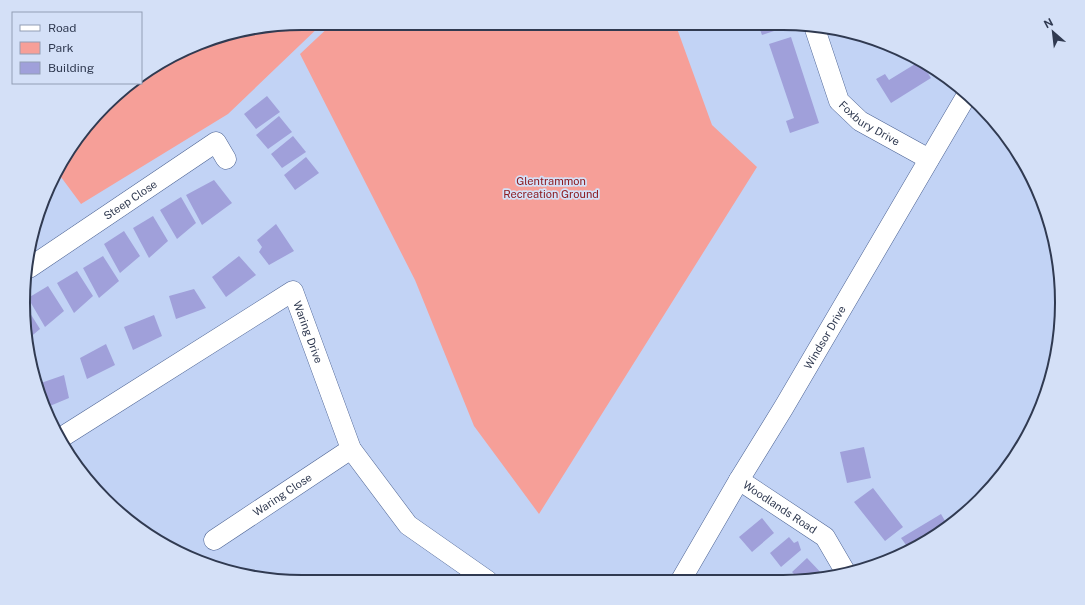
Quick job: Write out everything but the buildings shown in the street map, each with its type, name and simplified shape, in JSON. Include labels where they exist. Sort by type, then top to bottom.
[{"type":"street","name":"Foxbury Drive","points":[[816,32],[839,101],[860,121],[929,160]]},
{"type":"street","name":"Windsor Drive","points":[[684,575],[739,480],[784,408],[964,100]]},
{"type":"street","name":"Steep Close","points":[[32,266],[216,142],[226,159]]},
{"type":"street","name":"Waring Drive","points":[[65,435],[293,291],[352,449],[408,525],[479,575]]},
{"type":"street","name":"Waring Close","points":[[214,540],[352,449]]},
{"type":"street","name":"Woodlands Road","points":[[739,480],[825,537],[843,568]]},
{"type":"green space","points":[[316,30],[228,114],[81,204],[61,177],[86,137],[110,110],[137,86],[182,58],[215,44],[267,32]]},
{"type":"green space","name":"Glentrammon Recreation Ground","points":[[326,30],[678,30],[712,125],[757,167],[539,514],[474,426],[415,280],[300,54]]}]
